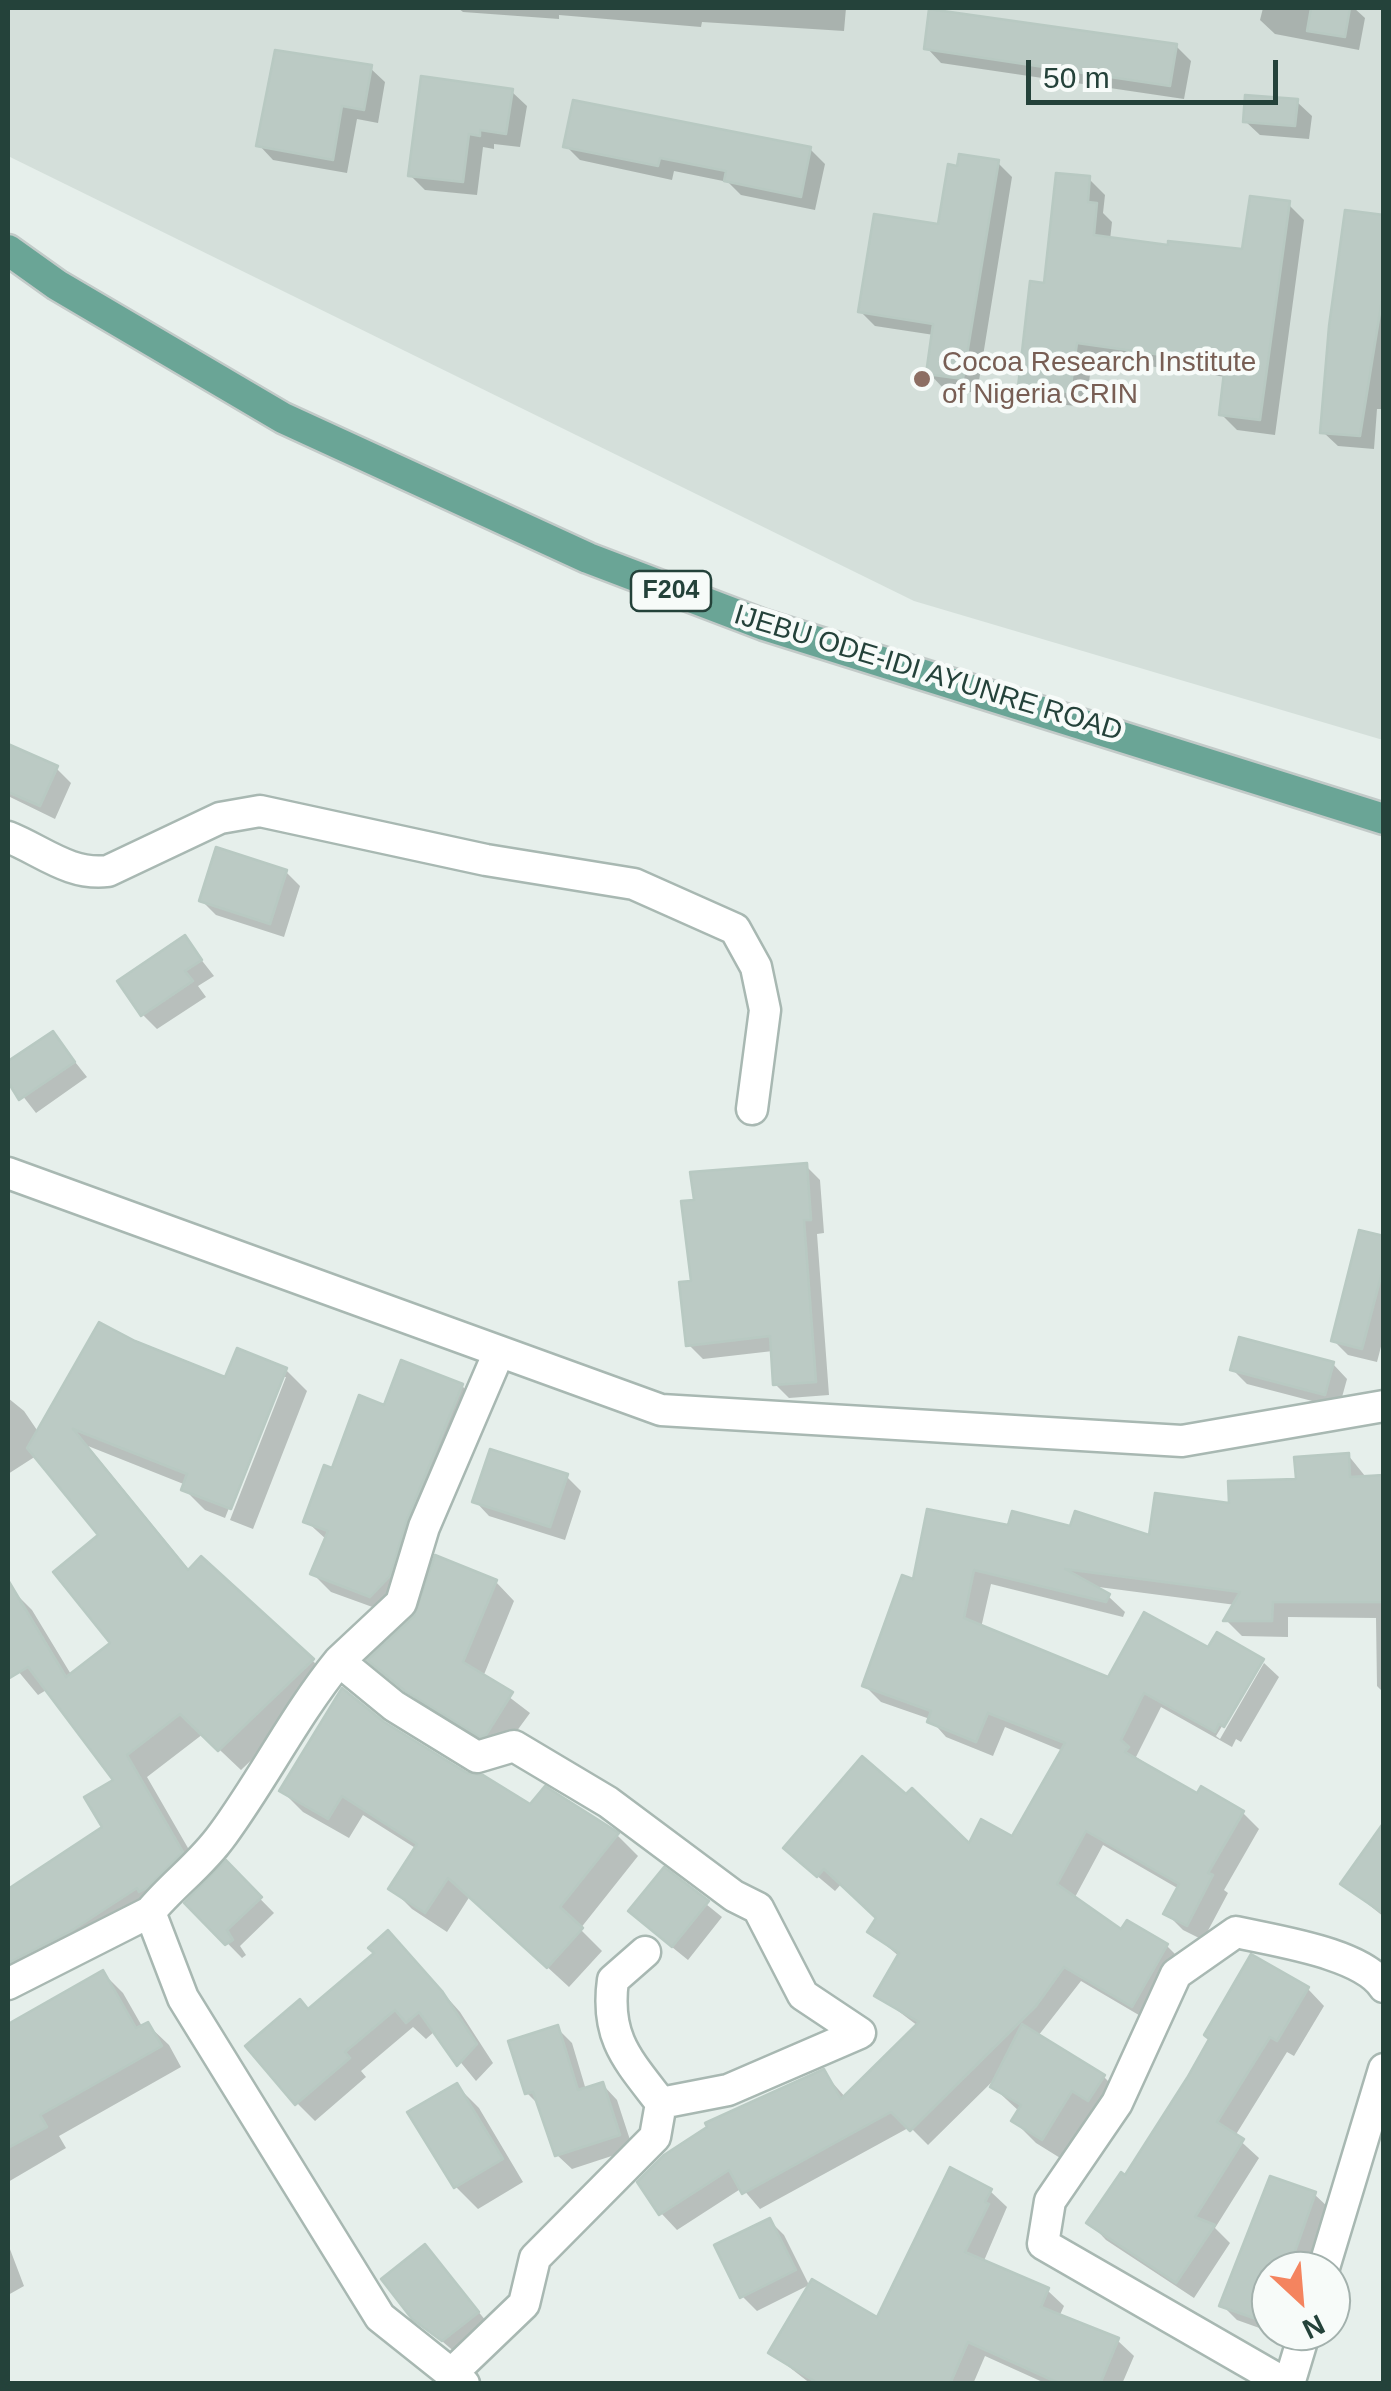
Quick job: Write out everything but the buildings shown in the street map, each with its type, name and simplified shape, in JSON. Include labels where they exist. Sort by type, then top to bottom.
[{"type":"main road","name":"IJEBU ODE-IDI AYUNRE ROAD","points":[[8,250],[57,285],[283,418],[588,558],[764,625],[1384,819]]},
{"type":"street","points":[[8,837],[73,869],[92,873],[132,860],[220,818],[260,811],[486,860],[634,884],[735,929],[756,967],[765,1010],[752,1109]]},
{"type":"street","points":[[8,1173],[660,1410],[1182,1440],[1384,1406]]},
{"type":"street","points":[[8,1984],[150,1912],[165,1894],[189,1877],[220,1838],[339,1661],[401,1603],[419,1540],[498,1352]]},
{"type":"street","points":[[339,1661],[394,1706],[477,1757],[514,1746],[608,1802],[734,1896],[752,1903],[803,1995],[860,2033],[728,2090],[661,2103]]},
{"type":"street","points":[[150,1912],[184,1998],[380,2317],[457,2379],[524,2304],[535,2258],[654,2137],[661,2103],[618,2046],[609,2008],[613,1980],[645,1952]]},
{"type":"street","points":[[1299,2351],[1288,2384],[1149,2309],[1103,2274],[1043,2244],[1050,2201],[1116,2103],[1176,1974],[1236,1932],[1316,1951],[1375,1972],[1384,1987]]},
{"type":"street","points":[[1329,2251],[1384,2070]]},
{"type":"shaded area","name":"Cocoa Research Institute of Nigeria CRIN","points":[[8,8],[1383,8],[1383,740],[914,601],[8,156]]},
{"type":"place","name":"Cocoa Research Institute of Nigeria CRIN","points":[[922,379]]}]
